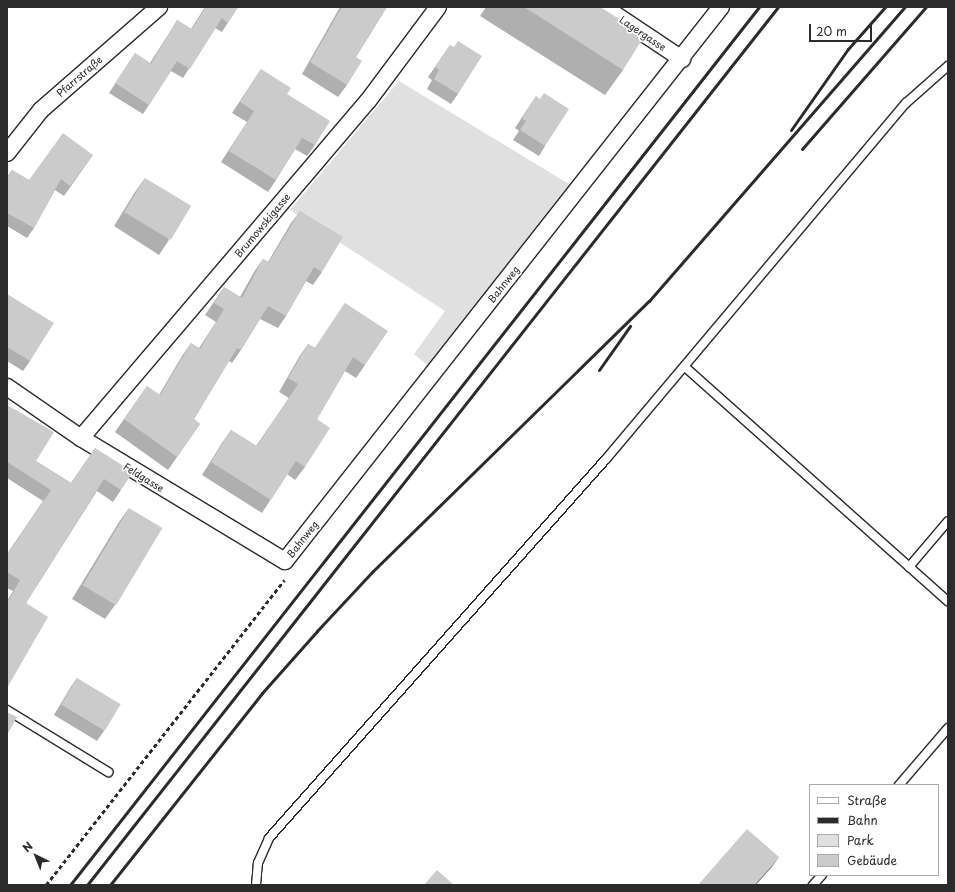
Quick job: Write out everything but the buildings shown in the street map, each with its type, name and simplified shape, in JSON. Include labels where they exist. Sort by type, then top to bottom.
[{"type":"street","name":"Pfarrstraße","points":[[7,153],[41,110],[159,7]]},
{"type":"street","name":"Brumowskigasse","points":[[81,438],[368,101],[438,7]]},
{"type":"street","name":"Lagergasse","points":[[604,7],[682,59]]},
{"type":"street","name":"Bahnweg","points":[[285,561],[682,59],[720,7]]},
{"type":"street","name":"Feldgasse","points":[[7,387],[81,438],[285,561]]},
{"type":"lane","points":[[256,885],[258,863],[269,838],[685,367],[906,103],[948,66]]},
{"type":"lane","points":[[685,367],[948,601]]},
{"type":"lane","points":[[909,567],[948,521]]},
{"type":"lane","points":[[7,710],[108,772]]},
{"type":"lane","points":[[900,784],[948,728]]},
{"type":"lane","points":[[813,885],[821,876]]},
{"type":"green space","points":[[399,81],[582,192],[438,374],[414,354],[445,311],[290,210]]},
{"type":"railway","points":[[70,885],[759,7]]},
{"type":"railway","points":[[87,885],[778,7]]},
{"type":"railway","points":[[791,130],[848,49],[885,7]]},
{"type":"railway","points":[[110,885],[262,693],[317,631],[373,571],[649,301],[905,7]]},
{"type":"railway","points":[[802,149],[926,7]]},
{"type":"railway","points":[[599,370],[630,326]]}]
